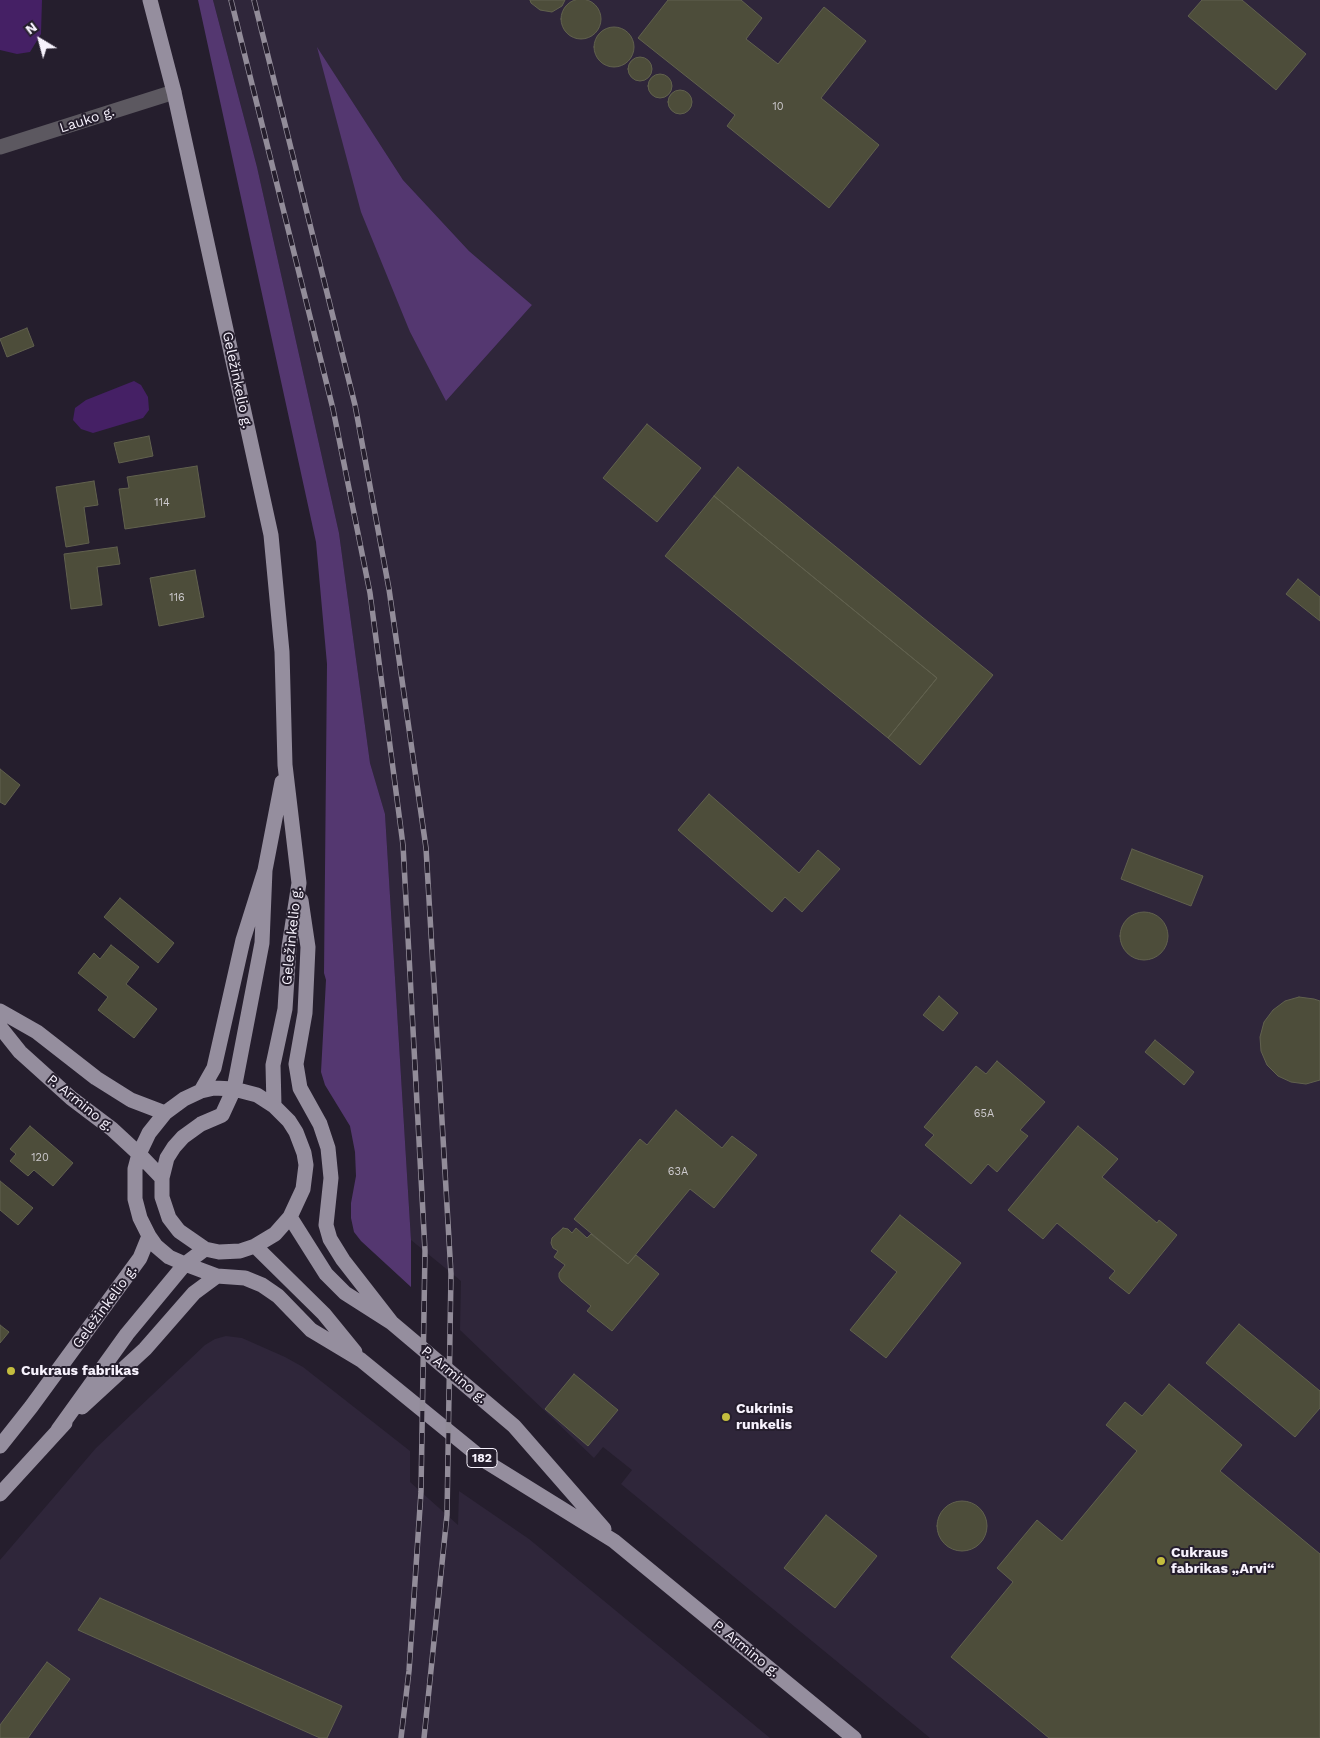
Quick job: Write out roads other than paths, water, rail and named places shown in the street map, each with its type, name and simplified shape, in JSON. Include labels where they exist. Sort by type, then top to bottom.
[{"type":"main road","name":"Geležinkelio g.","points":[[150,0],[174,92],[270,535],[282,652],[285,766],[299,883],[289,947],[285,1008],[274,1065],[274,1106]]},
{"type":"main road","name":"Geležinkelio g.","points":[[201,1091],[214,1068],[243,940],[265,870],[285,766]]},
{"type":"main road","name":"Geležinkelio g.","points":[[234,1089],[262,943],[265,870]]},
{"type":"main road","points":[[299,883],[308,947],[305,1013],[296,1064],[300,1088],[320,1124],[328,1148],[331,1178],[326,1225],[330,1239],[343,1260],[392,1323]]},
{"type":"main road","points":[[0,1011],[37,1032],[96,1078],[131,1100],[166,1113]]},
{"type":"main road","name":"P. Armino g.","points":[[0,1027],[20,1052],[71,1098],[112,1129],[162,1178]]},
{"type":"main road","points":[[201,1091],[214,1088],[234,1089],[257,1095],[274,1106],[289,1121],[296,1132],[304,1153],[306,1165],[303,1190],[290,1217],[275,1234],[255,1246],[240,1251],[226,1252],[205,1249],[179,1230],[170,1218],[162,1197],[162,1178],[167,1158],[174,1147],[183,1137],[200,1124],[222,1115],[234,1089]]},
{"type":"main road","name":"P. Armino g.","points":[[201,1091],[184,1099],[166,1113],[149,1133],[139,1154],[135,1169],[135,1199],[140,1218],[156,1246],[169,1257],[185,1264],[217,1276],[245,1278],[262,1285],[278,1296],[311,1330],[361,1360],[485,1461],[614,1541],[854,1738]]},
{"type":"main road","name":"P. Armino g.","points":[[290,1217],[326,1274],[345,1293],[392,1323],[514,1426],[614,1541]]},
{"type":"main road","name":"Geležinkelio g.","points":[[0,1446],[140,1258],[149,1236]]},
{"type":"main road","name":"P. Armino g.","points":[[255,1246],[324,1314],[361,1360]]},
{"type":"main road","points":[[58,1430],[126,1334],[185,1264],[205,1249]]},
{"type":"main road","points":[[0,1494],[58,1430],[145,1349],[194,1293],[217,1276]]},
{"type":"street","name":"Lauko g.","points":[[0,147],[174,92]]},
{"type":"railway","points":[[231,0],[333,409],[370,593],[403,845],[425,1251],[421,1492],[409,1671],[401,1738]]},
{"type":"railway","points":[[254,0],[355,405],[389,589],[426,848],[451,1274],[447,1515],[424,1738]]},
{"type":"place","name":"Cukraus fabrikas","points":[[11,1371]]},
{"type":"place","name":"Cukrinis runkelis","points":[[726,1417]]},
{"type":"place","name":"Cukraus fabrikas „Arvi“","points":[[1161,1561]]}]
